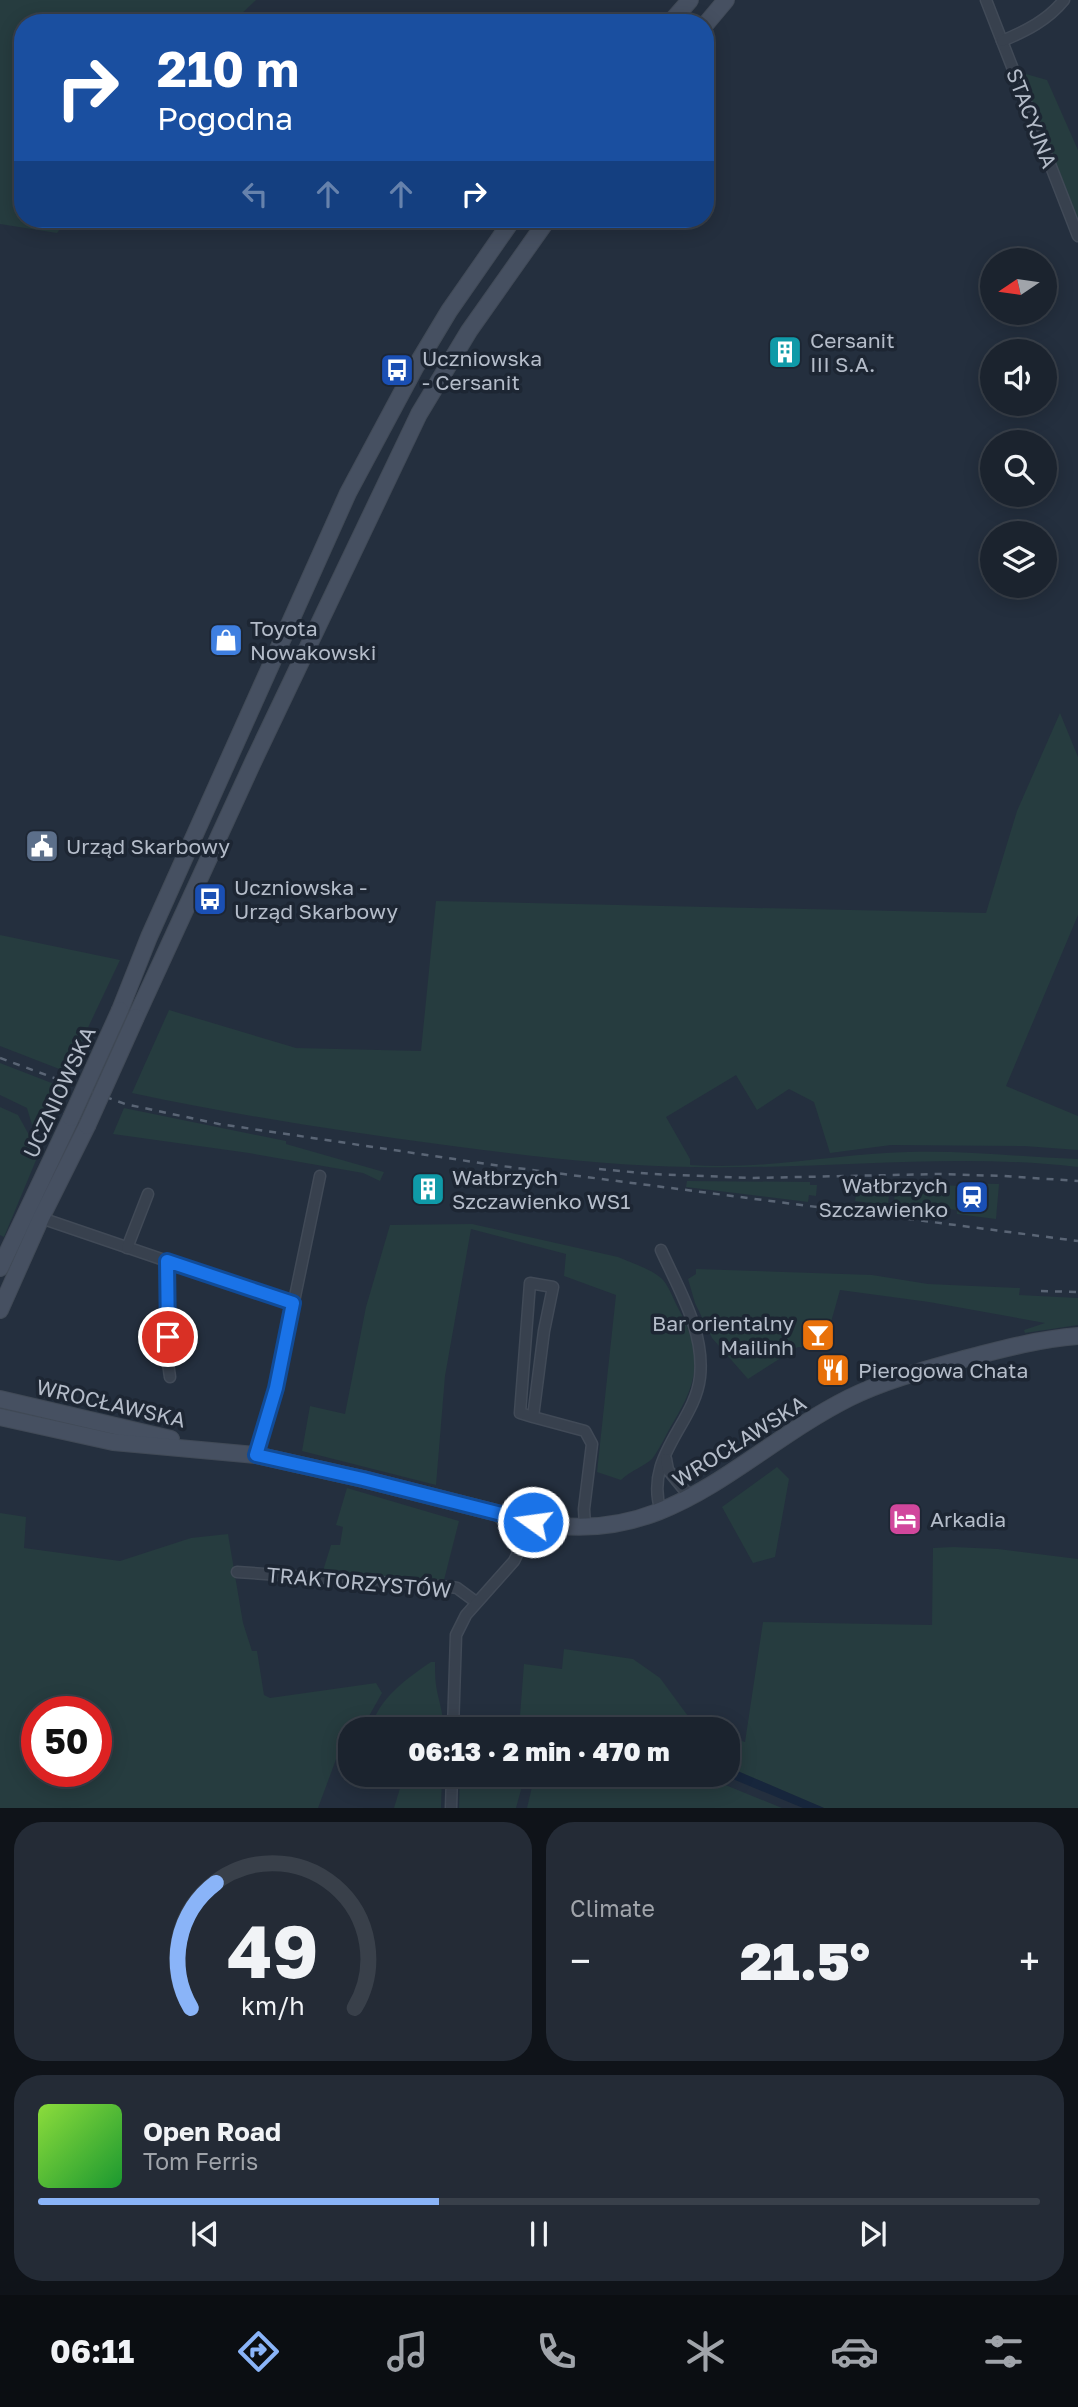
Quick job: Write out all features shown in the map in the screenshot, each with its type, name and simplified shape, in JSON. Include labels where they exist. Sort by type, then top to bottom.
[{"type":"main road","points":[[678,14],[690,0]]},
{"type":"main road","points":[[714,14],[726,0]]},
{"type":"main road","name":"UCZNIOWSKA","points":[[0,1268],[120,1010],[149,937],[348,493],[400,393],[449,311],[507,228]]},
{"type":"main road","name":"UCZNIOWSKA","points":[[0,1310],[190,905],[254,760],[419,414],[469,331],[542,228]]},
{"type":"main road","points":[[290,622],[300,617],[306,618],[316,632]]},
{"type":"main road","points":[[170,891],[172,900],[190,905]]},
{"type":"main road","name":"WROCŁAWSKA","points":[[0,1417],[94,1439],[256,1455],[533,1522],[585,1527],[610,1525],[662,1512],[691,1498],[788,1433],[868,1389],[994,1351],[1078,1336]]},
{"type":"main road","name":"WROCŁAWSKA","points":[[0,1399],[213,1450]]},
{"type":"street","name":"STACYJNA","points":[[986,0],[1078,236]]},
{"type":"street","points":[[1002,41],[1027,31],[1064,0]]},
{"type":"street","points":[[256,1455],[276,1388],[320,1176]]},
{"type":"street","points":[[127,1248],[148,1194]]},
{"type":"street","points":[[41,1218],[293,1303]]},
{"type":"street","points":[[662,1250],[694,1323],[700,1356],[700,1377],[696,1395],[665,1453],[657,1492],[662,1512]]},
{"type":"street","points":[[167,1261],[170,1377]]},
{"type":"street","points":[[533,1417],[552,1287],[530,1283],[520,1413],[533,1417],[584,1431],[592,1444],[584,1509],[585,1527]]},
{"type":"street","points":[[526,1328],[544,1331]]},
{"type":"street","points":[[523,1369],[538,1370]]},
{"type":"street","points":[[665,1453],[668,1470],[691,1498]]},
{"type":"street","points":[[659,1481],[674,1479]]},
{"type":"street","points":[[487,1510],[513,1530],[518,1552]]},
{"type":"street","points":[[453,1717],[456,1635],[461,1622],[500,1578],[518,1552],[533,1522]]},
{"type":"street","name":"TRAKTORZYSTÓW","points":[[237,1572],[451,1587],[461,1590],[476,1602]]},
{"type":"street","points":[[452,1787],[452,1808]]},
{"type":"green space","points":[[0,0],[256,0],[241,14],[14,14],[14,226],[0,224]]},
{"type":"green space","points":[[1026,74],[1047,80],[1078,150],[1078,219],[1022,76]]},
{"type":"green space","points":[[25,228],[61,228],[57,233]]},
{"type":"green space","points":[[1060,713],[1078,757],[1078,915],[1006,1086],[1078,1116],[1078,1150],[1024,1146],[891,1145],[830,1153],[814,1102],[789,1089],[757,1110],[736,1075],[666,1117],[690,1159],[690,1165],[772,1164],[881,1153],[929,1152],[1078,1159],[1078,1167],[982,1161],[740,1167],[599,1162],[366,1134],[132,1093],[169,1010],[296,1048],[421,1051],[436,901],[986,913],[1017,811]]},
{"type":"green space","points":[[0,935],[120,960],[67,1072],[0,1046]]},
{"type":"green space","points":[[0,1063],[62,1087],[41,1134],[33,1128],[27,1108],[0,1095]]},
{"type":"green space","points":[[0,1107],[18,1115],[39,1153],[4,1237],[0,1235]]},
{"type":"green space","points":[[124,1108],[286,1141],[286,1144],[384,1172],[380,1181],[363,1173],[249,1153],[113,1134]]},
{"type":"green space","points":[[687,1181],[810,1182],[810,1185],[817,1185],[816,1196],[809,1195],[808,1202],[686,1187]]},
{"type":"green space","points":[[895,1182],[942,1182],[942,1185],[960,1186],[961,1183],[999,1184],[996,1219],[957,1214],[957,1210],[939,1208],[939,1212],[894,1206]]},
{"type":"green space","points":[[890,1183],[888,1205],[855,1201],[857,1184]]},
{"type":"green space","points":[[472,1224],[618,1257],[651,1271],[668,1287],[691,1339],[695,1368],[692,1381],[688,1395],[655,1455],[621,1480],[597,1472],[616,1295],[564,1276],[566,1254],[471,1229],[445,1376],[436,1485],[302,1451],[310,1406],[345,1414],[366,1307],[390,1225]]},
{"type":"green space","points":[[696,1269],[872,1275],[928,1284],[1020,1288],[1019,1295],[1078,1298],[1078,1325],[1025,1333],[1024,1330],[1045,1323],[929,1302],[840,1290],[824,1347],[798,1347],[748,1379],[712,1338],[695,1303],[688,1279],[696,1274]]},
{"type":"green space","points":[[777,1467],[789,1479],[775,1557],[753,1563],[722,1507]]},
{"type":"green space","points":[[347,1488],[459,1521],[443,1584],[322,1574],[331,1545],[340,1545],[343,1527],[336,1525]]},
{"type":"green space","points":[[0,1513],[26,1517],[24,1548],[120,1561],[191,1538],[228,1534],[243,1623],[252,1651],[257,1651],[264,1695],[270,1698],[376,1683],[382,1693],[369,1716],[338,1717],[338,1754],[318,1808],[0,1808]]},
{"type":"green space","points":[[933,1548],[998,1549],[1078,1559],[1078,1808],[824,1808],[740,1772],[740,1741],[745,1742],[763,1622],[932,1625]]},
{"type":"green space","points":[[564,1649],[633,1659],[660,1678],[689,1717],[520,1717],[524,1664],[562,1669]]},
{"type":"green space","points":[[431,1662],[435,1662],[442,1717],[375,1717],[386,1699]]},
{"type":"green space","points":[[400,1787],[442,1787],[441,1808],[394,1808]]},
{"type":"green space","points":[[460,1787],[522,1787],[516,1808],[459,1808]]},
{"type":"green space","points":[[532,1787],[730,1787],[782,1808],[527,1808]]},
{"type":"water","points":[[740,1772],[824,1808],[803,1808],[740,1782]]},
{"type":"railway","points":[[0,1058],[125,1104],[219,1124],[494,1165],[1078,1241]]},
{"type":"railway","points":[[599,1169],[753,1178],[939,1174],[1078,1181]]},
{"type":"railway","points":[[1041,1291],[1078,1292]]},
{"type":"place","name":"Cersanit III S.A.","points":[[785,352]]},
{"type":"place","name":"Uczniowska - Cersanit","points":[[397,370]]},
{"type":"place","name":"Toyota Nowakowski","points":[[226,640]]},
{"type":"place","name":"Urząd Skarbowy","points":[[42,846]]},
{"type":"place","name":"Uczniowska - Urząd Skarbowy","points":[[210,899]]},
{"type":"place","name":"Wałbrzych Szczawienko WS1","points":[[428,1189]]},
{"type":"place","name":"Wałbrzych Szczawienko","points":[[972,1197]]},
{"type":"place","name":"Bar orientalny Mailinh","points":[[818,1335]]},
{"type":"place","name":"Pierogowa Chata","points":[[833,1370]]},
{"type":"place","name":"Arkadia","points":[[905,1519]]},
{"type":"route","points":[[168,1337],[167,1261],[293,1303],[276,1388],[256,1455],[533,1522]]}]
